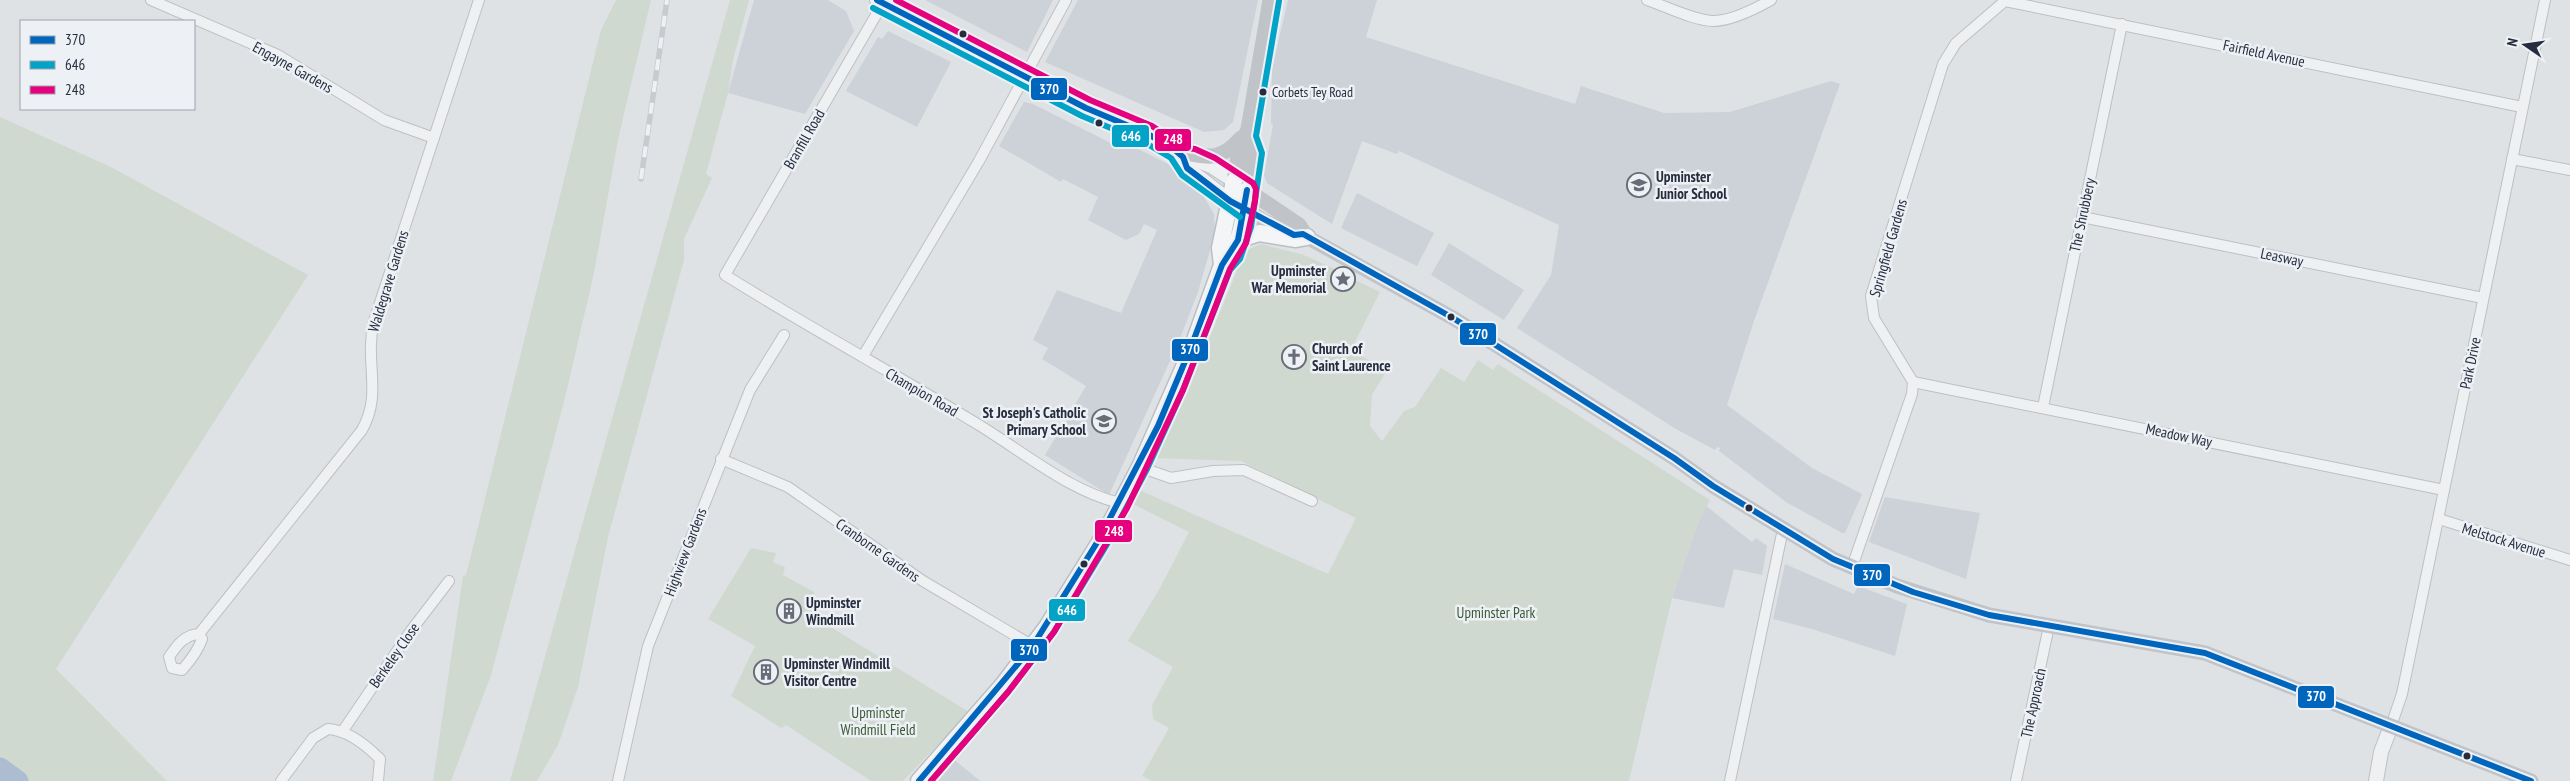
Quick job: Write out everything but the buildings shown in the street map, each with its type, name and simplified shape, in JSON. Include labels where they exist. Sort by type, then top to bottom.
[{"type":"main road","points":[[1222,265],[1220,248],[1230,201],[1241,186],[1253,153],[1248,133],[1270,0]]},
{"type":"main road","points":[[1180,154],[1216,157],[1232,148],[1248,133]]},
{"type":"main road","points":[[919,781],[1033,646],[1105,534],[1140,467],[1191,351],[1222,265],[1232,255],[1238,240],[1245,210],[1241,186]]},
{"type":"main road","points":[[1241,186],[1299,226],[1305,236]]},
{"type":"main road","points":[[1230,201],[1294,235],[1305,236],[1452,318],[1674,458],[1713,486],[1782,529],[1852,567],[1913,592],[1989,615],[2204,653],[2391,726],[2466,758],[2531,781]]},
{"type":"main road","points":[[1238,240],[1259,233],[1296,239],[1305,236]]},
{"type":"street","name":"Engayne Gardens","points":[[151,0],[278,55],[384,120],[434,138]]},
{"type":"street","name":"Waldegrave Gardens","points":[[199,634],[362,430],[369,417],[373,404],[369,340],[479,0]]},
{"type":"street","points":[[862,356],[979,161],[1066,0]]},
{"type":"street","points":[[1647,0],[1714,21],[1744,12],[1771,0]]},
{"type":"street","name":"Park Drive","points":[[2391,726],[2402,694],[2545,0]]},
{"type":"street","name":"Fairfield Avenue","points":[[2005,1],[2522,106]]},
{"type":"street","name":"Springfield Gardens","points":[[1914,382],[1874,318],[1871,296],[1943,64],[1956,43],[2005,1]]},
{"type":"street","points":[[880,2],[1086,108],[1148,134],[1180,154],[1192,157],[1211,166],[1241,186]]},
{"type":"street","name":"Branfill Road","points":[[725,275],[880,2]]},
{"type":"street","name":"The Shrubbery","points":[[2043,407],[2122,24]]},
{"type":"street","points":[[1180,154],[1187,168],[1230,201]]},
{"type":"street","points":[[2512,159],[2570,170]]},
{"type":"street","name":"Leasway","points":[[2082,217],[2483,298]]},
{"type":"street","name":"Champion Road","points":[[725,275],[797,320],[862,356],[1092,495],[1120,503]]},
{"type":"street","name":"Highview Gardens","points":[[618,781],[648,646],[750,390],[784,335]]},
{"type":"street","points":[[1852,567],[1906,412],[1914,382]]},
{"type":"street","name":"Meadow Way","points":[[1914,382],[2444,490]]},
{"type":"street","name":"Cranborne Gardens","points":[[721,459],[788,487],[923,581],[1033,646]]},
{"type":"street","points":[[1140,467],[1171,478],[1213,471],[1244,470],[1312,501]]},
{"type":"street","name":"Melstock Avenue","points":[[2438,520],[2570,560]]},
{"type":"street","points":[[1730,781],[1782,529]]},
{"type":"street","name":"Berkeley Close","points":[[342,732],[410,632],[449,581]]},
{"type":"street","name":"The Approach","points":[[2016,781],[2050,626]]},
{"type":"street","points":[[2376,781],[2381,752],[2391,726]]},
{"type":"street","points":[[281,781],[313,738],[328,729],[342,732],[371,750],[380,759],[378,781]]},
{"type":"shaded area","points":[[754,0],[828,0],[846,11],[854,31],[805,114],[728,93]]},
{"type":"shaded area","points":[[925,0],[1053,0],[1027,52]]},
{"type":"shaded area","points":[[1078,0],[1258,0],[1233,122],[1224,130],[1204,132],[1045,62]]},
{"type":"shaded area","name":"Upminster Junior School","points":[[1288,0],[1377,0],[1366,37],[1575,104],[1581,86],[1664,113],[1730,112],[1831,81],[1840,84],[1754,321],[1727,405],[1812,468],[1862,494],[1845,533],[1786,502],[1719,451],[1720,448],[1717,447],[1715,450],[1676,429],[1517,328],[1551,275],[1559,225],[1399,151],[1397,154],[1362,141],[1332,224],[1267,183],[1264,175],[1273,125],[1271,124],[1272,69]]},
{"type":"shaded area","points":[[888,31],[951,62],[917,127],[846,91],[878,37],[882,39]]},
{"type":"shaded area","points":[[1024,102],[1033,104],[1123,149],[1126,143],[1170,165],[1187,176],[1200,190],[1214,214],[1215,233],[1198,292],[1179,341],[1109,495],[1045,455],[1086,386],[1042,359],[1048,348],[1033,340],[1057,290],[1121,313],[1157,230],[1144,224],[1139,234],[1126,240],[1088,220],[1098,197],[1063,179],[1061,182],[999,146]]},
{"type":"shaded area","points":[[1357,193],[1434,233],[1417,266],[1341,228]]},
{"type":"shaded area","points":[[1449,243],[1524,290],[1504,320],[1431,275]]},
{"type":"shaded area","points":[[1885,497],[1980,513],[1966,579],[1869,542]]},
{"type":"shaded area","points":[[1706,506],[1752,542],[1756,538],[1767,546],[1762,575],[1734,569],[1724,608],[1672,598],[1698,523]]},
{"type":"shaded area","points":[[1785,564],[1854,594],[1858,586],[1907,604],[1895,656],[1812,629],[1773,619]]},
{"type":"shaded area","points":[[951,757],[979,780],[982,781],[932,781]]},
{"type":"green space","points":[[616,0],[651,0],[619,135],[594,273],[564,402],[491,675],[451,781],[433,781],[463,576],[466,575],[601,30]]},
{"type":"green space","points":[[730,0],[749,0],[733,60],[728,93],[706,174],[712,178],[684,239],[684,260],[608,537],[578,687],[558,745],[537,781],[510,781]]},
{"type":"green space","points":[[0,117],[111,167],[308,275],[56,669],[167,781],[0,781]]},
{"type":"green space","name":"Upminster Park","points":[[1261,244],[1304,255],[1341,272],[1340,279],[1346,282],[1351,278],[1380,292],[1351,350],[1387,370],[1372,395],[1370,426],[1382,441],[1404,411],[1415,407],[1441,368],[1464,382],[1478,360],[1493,370],[1498,364],[1710,500],[1698,523],[1672,598],[1629,781],[1152,781],[1142,776],[1169,728],[1153,719],[1152,705],[1173,667],[1128,641],[1160,588],[1189,532],[1131,503],[1137,489],[1328,574],[1356,518],[1241,461],[1150,458],[1196,371],[1245,251]]},
{"type":"green space","name":"Upminster Windmill Field","points":[[751,548],[776,553],[773,562],[785,567],[783,575],[814,592],[821,621],[969,712],[903,781],[871,781],[786,725],[781,728],[731,696],[755,646],[708,619]]},
{"type":"waterway","points":[[0,768],[18,781]]},
{"type":"railway","points":[[641,179],[667,0]]},
{"type":"transit line","name":"370","points":[[877,0],[1086,108],[1148,134],[1176,151],[1183,157],[1187,168],[1230,201],[1294,235],[1303,234],[1453,318],[1674,458],[1713,486],[1833,559],[1913,592],[1989,615],[2205,653],[2531,781]]},
{"type":"transit line","name":"248","points":[[896,0],[1090,100],[1152,126],[1186,148],[1195,149],[1215,158],[1253,183],[1256,189],[1246,243],[1230,269],[1183,390],[1127,508],[1054,632],[1008,692],[931,781]]},
{"type":"transit line","name":"646","points":[[931,781],[1008,692],[1054,632],[1106,546],[1147,469],[1183,390],[1230,270],[1240,259],[1251,227],[1262,153],[1256,136],[1279,1]]},
{"type":"transit line","name":"646","points":[[873,8],[1082,116],[1144,142],[1171,158],[1182,175],[1240,217]]},
{"type":"transit line","name":"370","points":[[919,781],[1032,647],[1098,541],[1158,426],[1222,265],[1238,240],[1247,190]]},
{"type":"place","name":"Corbets Tey Road","points":[[1263,92]]},
{"type":"place","name":"Upminster Junior School","points":[[1639,185]]},
{"type":"place","name":"Upminster War Memorial","points":[[1343,279]]},
{"type":"place","name":"Church of Saint Laurence","points":[[1294,357]]},
{"type":"place","name":"St Joseph's Catholic Primary School","points":[[1104,421]]},
{"type":"place","name":"Upminster Windmill","points":[[789,611]]},
{"type":"place","name":"Upminster Windmill Visitor Centre","points":[[766,672]]}]
